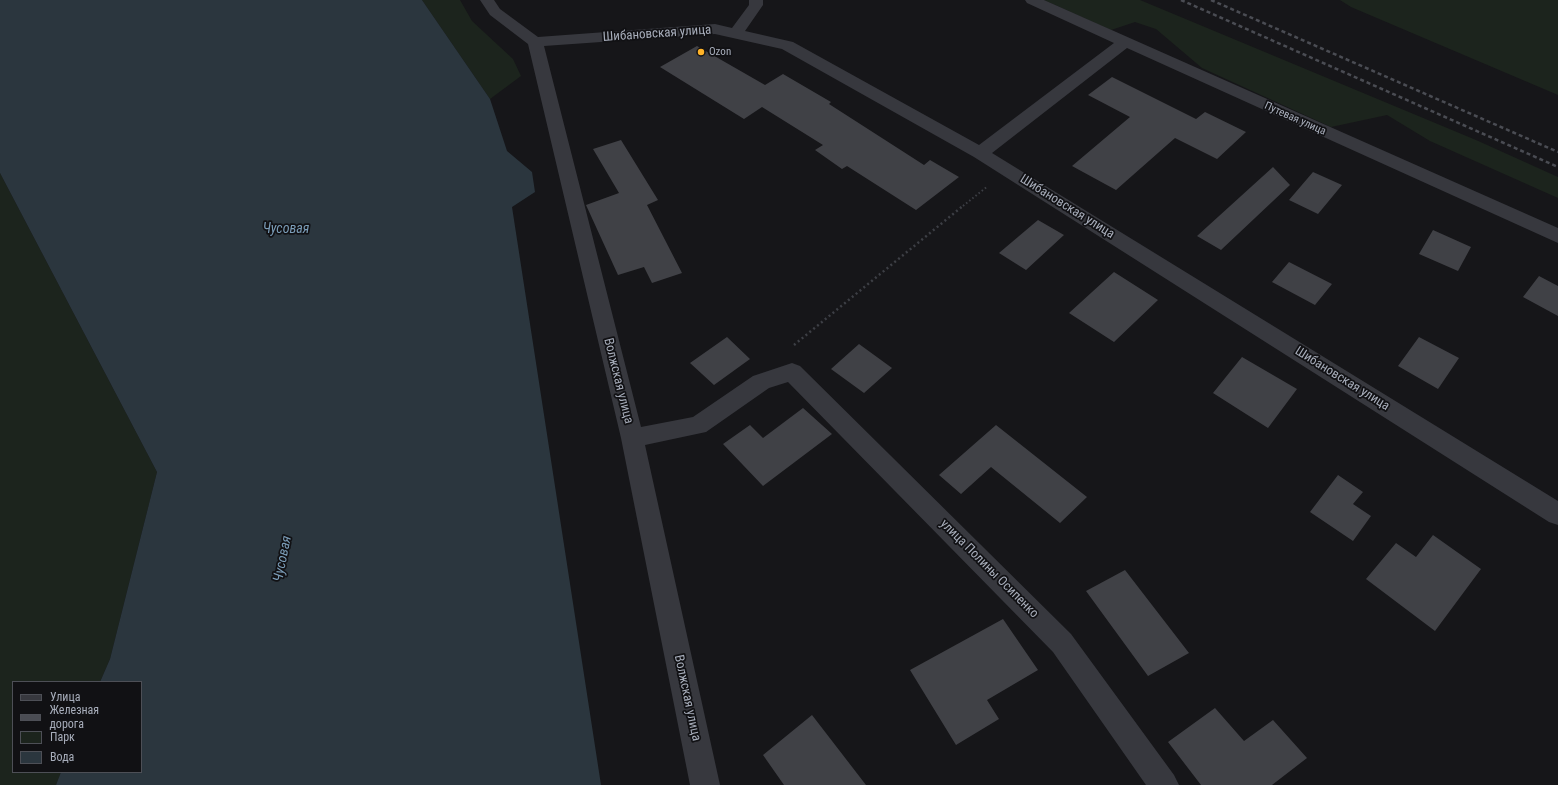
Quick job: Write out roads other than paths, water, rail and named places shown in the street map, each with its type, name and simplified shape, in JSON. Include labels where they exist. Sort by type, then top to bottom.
[{"type":"street","points":[[487,0],[495,12],[535,42]]},
{"type":"street","points":[[736,34],[756,6],[756,0]]},
{"type":"street","name":"Путевая улица","points":[[1032,0],[1124,43],[1558,236]]},
{"type":"street","name":"Шибановская улица","points":[[535,42],[715,29],[787,45],[980,153],[1558,514]]},
{"type":"street","name":"Волжская улица","points":[[535,42],[632,438],[705,785]]},
{"type":"street","points":[[980,153],[1124,43]]},
{"type":"street","name":"улица Полины Осипенко","points":[[632,438],[698,425],[761,382],[792,372],[1062,643],[1164,785]]},
{"type":"water","name":"Чусовая","points":[[0,0],[422,0],[490,99],[507,151],[532,172],[535,192],[512,207],[601,785],[56,785],[61,773],[142,773],[142,681],[100,681],[110,659],[157,472],[0,173]]},
{"type":"railway","points":[[1181,0],[1558,167]]},
{"type":"railway","points":[[1211,0],[1558,152]]},
{"type":"place","name":"Ozon","points":[[701,52]]}]
